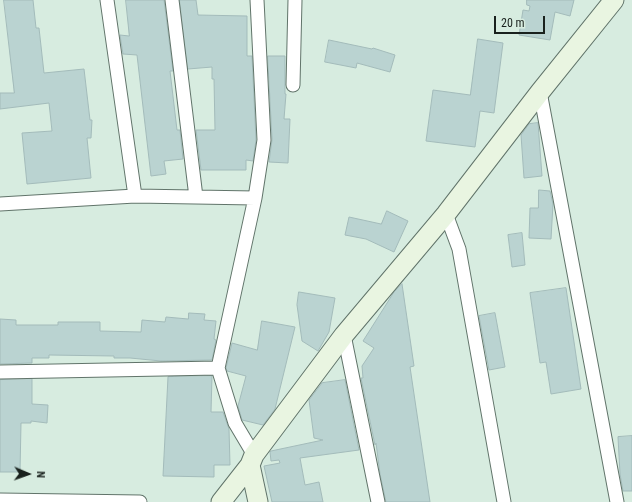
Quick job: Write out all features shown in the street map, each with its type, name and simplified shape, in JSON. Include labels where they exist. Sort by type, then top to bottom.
[{"type":"street","points":[[107,0],[135,196]]},
{"type":"street","points":[[172,0],[196,197]]},
{"type":"street","points":[[257,0],[264,140],[255,198],[218,368],[235,423],[252,460],[258,502]]},
{"type":"street","points":[[293,84],[295,0]]},
{"type":"street","points":[[220,502],[344,335],[446,214],[613,0]]},
{"type":"street","points":[[540,92],[617,502]]},
{"type":"street","points":[[0,204],[135,196],[255,198]]},
{"type":"street","points":[[446,214],[459,249],[504,502]]},
{"type":"street","points":[[344,335],[378,502]]},
{"type":"street","points":[[0,372],[218,368]]},
{"type":"street","points":[[0,500],[140,502]]},
{"type":"building","points":[[4,0],[33,0],[36,28],[39,28],[44,73],[84,69],[90,120],[92,120],[91,138],[87,138],[91,178],[27,184],[22,133],[52,131],[49,103],[0,109],[0,93],[14,93]]},
{"type":"building","points":[[126,0],[164,0],[173,71],[170,71],[177,130],[180,130],[183,159],[164,161],[166,174],[151,176],[137,55],[123,54],[120,35],[129,36]]},
{"type":"building","points":[[180,0],[196,0],[198,15],[247,16],[247,56],[252,56],[256,140],[253,161],[246,160],[246,170],[201,170],[196,130],[215,130],[214,79],[212,79],[212,67],[188,69]]},
{"type":"building","points":[[527,0],[574,0],[570,16],[555,12],[550,40],[519,35],[523,10],[529,11],[530,6],[527,5]]},
{"type":"building","points":[[478,39],[503,43],[494,113],[480,111],[475,147],[426,141],[433,90],[470,95]]},
{"type":"building","points":[[329,40],[373,48],[395,55],[390,72],[357,63],[356,68],[325,62]]},
{"type":"building","points":[[268,56],[285,56],[286,94],[284,119],[290,119],[288,163],[269,162],[272,140]]},
{"type":"building","points":[[538,123],[542,176],[524,178],[521,135],[529,124]]},
{"type":"building","points":[[539,190],[550,191],[553,204],[551,239],[529,238],[530,208],[538,208]]},
{"type":"building","points":[[387,211],[408,221],[394,252],[366,239],[345,235],[349,217],[381,224]]},
{"type":"building","points":[[522,233],[525,265],[512,267],[508,235]]},
{"type":"building","points":[[402,284],[414,366],[410,367],[430,502],[386,502],[380,474],[376,443],[375,445],[361,378],[363,378],[362,366],[374,348],[363,341],[394,292]]},
{"type":"building","points":[[566,288],[581,389],[551,394],[546,362],[540,363],[530,293]]},
{"type":"building","points":[[299,292],[335,298],[329,332],[318,351],[302,341],[297,305]]},
{"type":"building","points":[[189,313],[205,314],[204,320],[216,321],[214,339],[216,340],[212,360],[161,361],[114,358],[114,356],[49,355],[49,358],[32,358],[32,363],[0,364],[0,319],[16,320],[16,325],[58,325],[58,322],[100,322],[100,331],[141,332],[142,320],[165,322],[166,317],[188,319]]},
{"type":"building","points":[[495,313],[505,367],[489,370],[479,316]]},
{"type":"building","points":[[262,321],[295,327],[275,409],[263,425],[242,420],[238,406],[246,376],[227,371],[226,368],[232,343],[257,350]]},
{"type":"building","points":[[212,376],[211,412],[223,412],[229,429],[230,465],[214,465],[214,477],[163,476],[168,377]]},
{"type":"building","points":[[32,379],[32,404],[48,405],[47,423],[31,421],[31,423],[21,423],[20,472],[0,472],[0,380]]},
{"type":"building","points":[[345,380],[359,450],[300,458],[305,485],[319,482],[323,502],[272,502],[264,466],[280,463],[279,460],[271,461],[270,452],[323,440],[314,438],[309,400],[322,383]]},
{"type":"building","points":[[632,436],[632,491],[623,491],[620,474],[618,437]]}]
